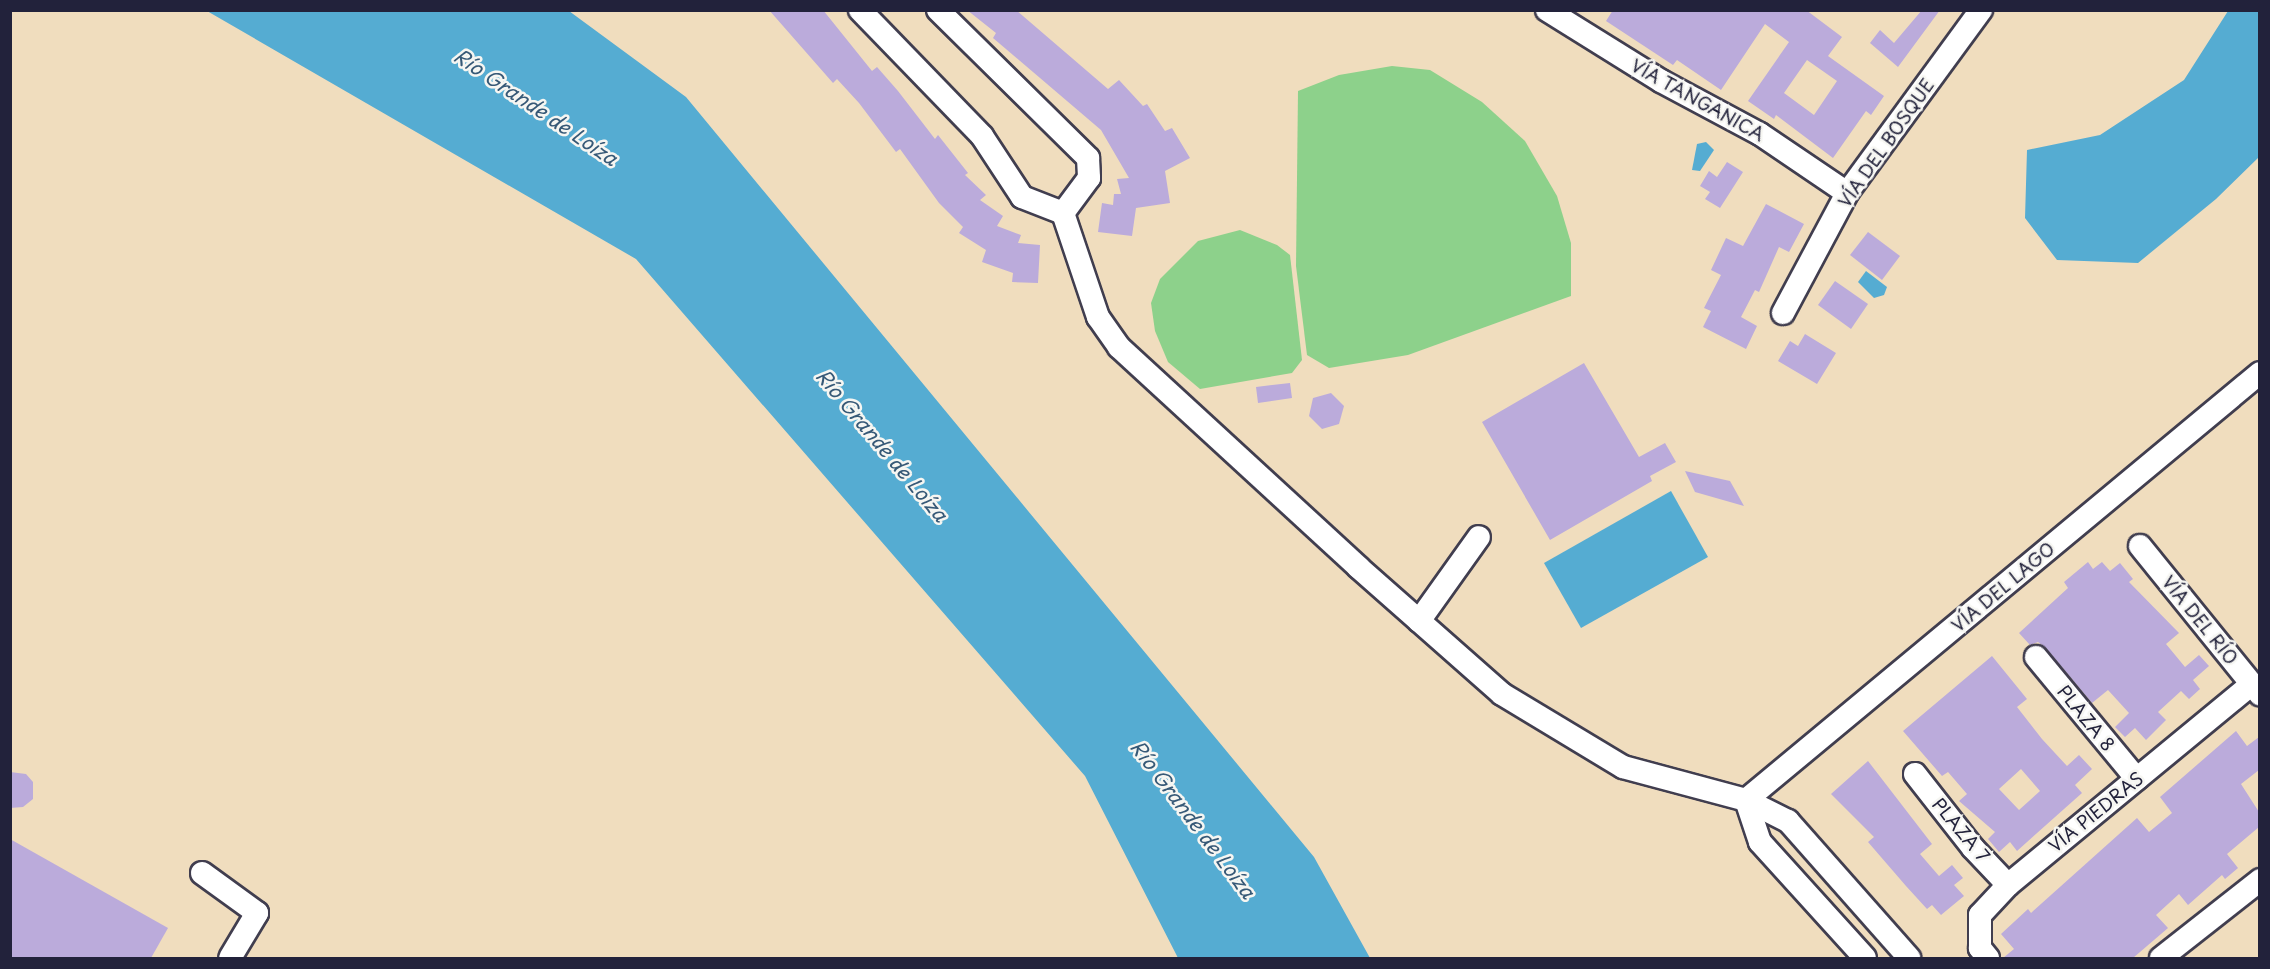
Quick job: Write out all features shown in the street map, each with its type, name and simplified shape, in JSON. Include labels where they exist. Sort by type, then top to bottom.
[{"type":"street","points":[[860,10],[982,136],[1022,197],[1063,213]]},
{"type":"street","points":[[938,10],[1088,158],[1089,178],[1063,213]]},
{"type":"street","name":"VÍA DEL BOSQUE","points":[[1783,313],[1847,193],[1981,10]]},
{"type":"street","name":"VÍA TANGANICA","points":[[1559,14],[1661,81],[1760,134],[1847,193]]},
{"type":"street","points":[[1063,213],[1098,317],[1119,347],[1419,621],[1502,694],[1623,767],[1746,800],[1788,820],[1909,958]]},
{"type":"street","name":"VÍA DEL LAGO","points":[[1746,800],[2259,373]]},
{"type":"street","points":[[1419,621],[1479,537]]},
{"type":"street","name":"VÍA DEL RÍO","points":[[2140,546],[2256,689]]},
{"type":"street","name":"PLAZA 8","points":[[2036,657],[2137,779]]},
{"type":"street","name":"VÍA PIEDRAS","points":[[1988,958],[1980,948],[1980,915],[2008,885],[2137,779],[2256,689]]},
{"type":"street","name":"PLAZA 7","points":[[1915,774],[1973,848],[2008,885]]},
{"type":"street","points":[[1746,800],[1760,842],[1865,958]]},
{"type":"street","points":[[202,873],[257,913],[230,958]]},
{"type":"street","points":[[2161,958],[2259,880]]},
{"type":"green space","points":[[1392,66],[1430,70],[1482,102],[1525,141],[1557,196],[1571,243],[1571,296],[1408,355],[1329,368],[1307,355],[1296,266],[1298,91],[1339,75]]},
{"type":"green space","points":[[1240,230],[1277,245],[1290,255],[1302,360],[1292,373],[1200,389],[1168,362],[1155,331],[1151,303],[1160,279],[1198,241]]},
{"type":"water","name":"Río Grande de Loíza","points":[[207,11],[569,11],[686,97],[1314,857],[1370,958],[1178,958],[1085,776],[636,259]]},
{"type":"water","points":[[2228,11],[2259,11],[2259,157],[2216,199],[2138,263],[2057,260],[2025,218],[2027,150],[2100,135],[2184,80]]},
{"type":"water","points":[[1706,142],[1714,150],[1700,171],[1692,170],[1697,144]]},
{"type":"water","points":[[1866,271],[1887,287],[1884,295],[1874,298],[1858,282]]},
{"type":"water","points":[[1671,491],[1708,557],[1581,628],[1544,563]]},
{"type":"building","points":[[769,10],[823,10],[872,71],[877,67],[935,139],[938,135],[968,173],[965,175],[986,195],[980,200],[1003,216],[997,226],[1021,235],[1018,243],[1040,245],[1038,283],[1012,282],[1013,273],[982,262],[986,250],[959,233],[963,227],[939,203],[900,149],[896,152],[859,103],[837,79],[833,83]]},
{"type":"building","points":[[967,10],[1016,10],[1108,89],[1119,80],[1143,106],[1147,104],[1165,131],[1172,128],[1190,158],[1165,171],[1170,203],[1136,208],[1132,236],[1098,232],[1102,203],[1113,205],[1114,194],[1121,194],[1117,179],[1129,178],[1101,130],[993,38],[996,33]]},
{"type":"building","points":[[1613,10],[1806,10],[1842,37],[1828,56],[1884,96],[1871,115],[1866,111],[1833,158],[1776,115],[1774,119],[1748,101],[1789,42],[1765,24],[1721,90],[1677,60],[1673,65],[1606,21]],"holes":[[[1807,60],[1837,81],[1814,115],[1784,93]]]},
{"type":"building","points":[[1922,10],[1940,10],[1898,67],[1870,43],[1880,30],[1894,43]]},
{"type":"building","points":[[1727,162],[1743,172],[1720,208],[1705,199],[1710,192],[1700,186],[1709,171],[1717,177]]},
{"type":"building","points":[[1766,204],[1804,224],[1789,252],[1779,247],[1759,292],[1755,290],[1741,317],[1757,326],[1746,349],[1703,327],[1711,311],[1704,308],[1721,275],[1711,270],[1726,238],[1743,246]]},
{"type":"building","points":[[1868,232],[1900,256],[1882,280],[1850,255]]},
{"type":"building","points":[[1835,281],[1868,304],[1851,329],[1818,305]]},
{"type":"building","points":[[1805,334],[1836,353],[1817,384],[1778,361],[1790,341],[1798,346]]},
{"type":"building","points":[[1584,363],[1639,457],[1665,443],[1676,462],[1650,476],[1652,481],[1550,540],[1482,422]]},
{"type":"building","points":[[1290,383],[1292,398],[1258,403],[1256,387]]},
{"type":"building","points":[[1331,393],[1344,406],[1339,424],[1322,429],[1309,416],[1313,398]]},
{"type":"building","points":[[1685,471],[1730,481],[1744,506],[1695,492]]},
{"type":"building","points":[[2088,562],[2093,569],[2102,562],[2110,571],[2120,563],[2133,579],[2129,582],[2179,633],[2166,644],[2185,667],[2199,655],[2209,666],[2193,680],[2200,689],[2189,699],[2181,691],[2158,712],[2166,720],[2146,740],[2135,728],[2125,737],[2115,727],[2129,713],[2108,690],[2092,703],[2046,648],[2038,642],[2030,645],[2019,633],[2068,588],[2064,582]]},
{"type":"building","points":[[1992,656],[2027,699],[2017,707],[2042,739],[2067,766],[2079,755],[2092,769],[2075,785],[2082,793],[2017,851],[2010,842],[1999,852],[1988,839],[1995,832],[1959,801],[1967,794],[1948,772],[1942,776],[1903,731]],"holes":[[[2021,769],[2040,791],[2019,810],[1999,789]]]},
{"type":"building","points":[[2236,731],[2247,746],[2259,737],[2259,770],[2241,784],[2259,812],[2259,827],[2227,854],[2238,868],[2225,879],[2222,875],[2188,905],[2179,894],[2156,915],[2168,928],[2133,958],[2003,958],[2014,949],[2001,934],[2028,909],[2031,913],[2137,818],[2149,832],[2172,813],[2160,797]]},
{"type":"building","points":[[1868,761],[1932,844],[1920,854],[1939,876],[1952,865],[1963,878],[1954,885],[1964,896],[1941,915],[1932,905],[1927,909],[1906,886],[1868,842],[1874,837],[1831,794]]},
{"type":"building","points":[[10,772],[26,774],[33,782],[33,799],[23,807],[10,808]]},
{"type":"building","points":[[10,839],[168,928],[151,958],[10,958]]}]
